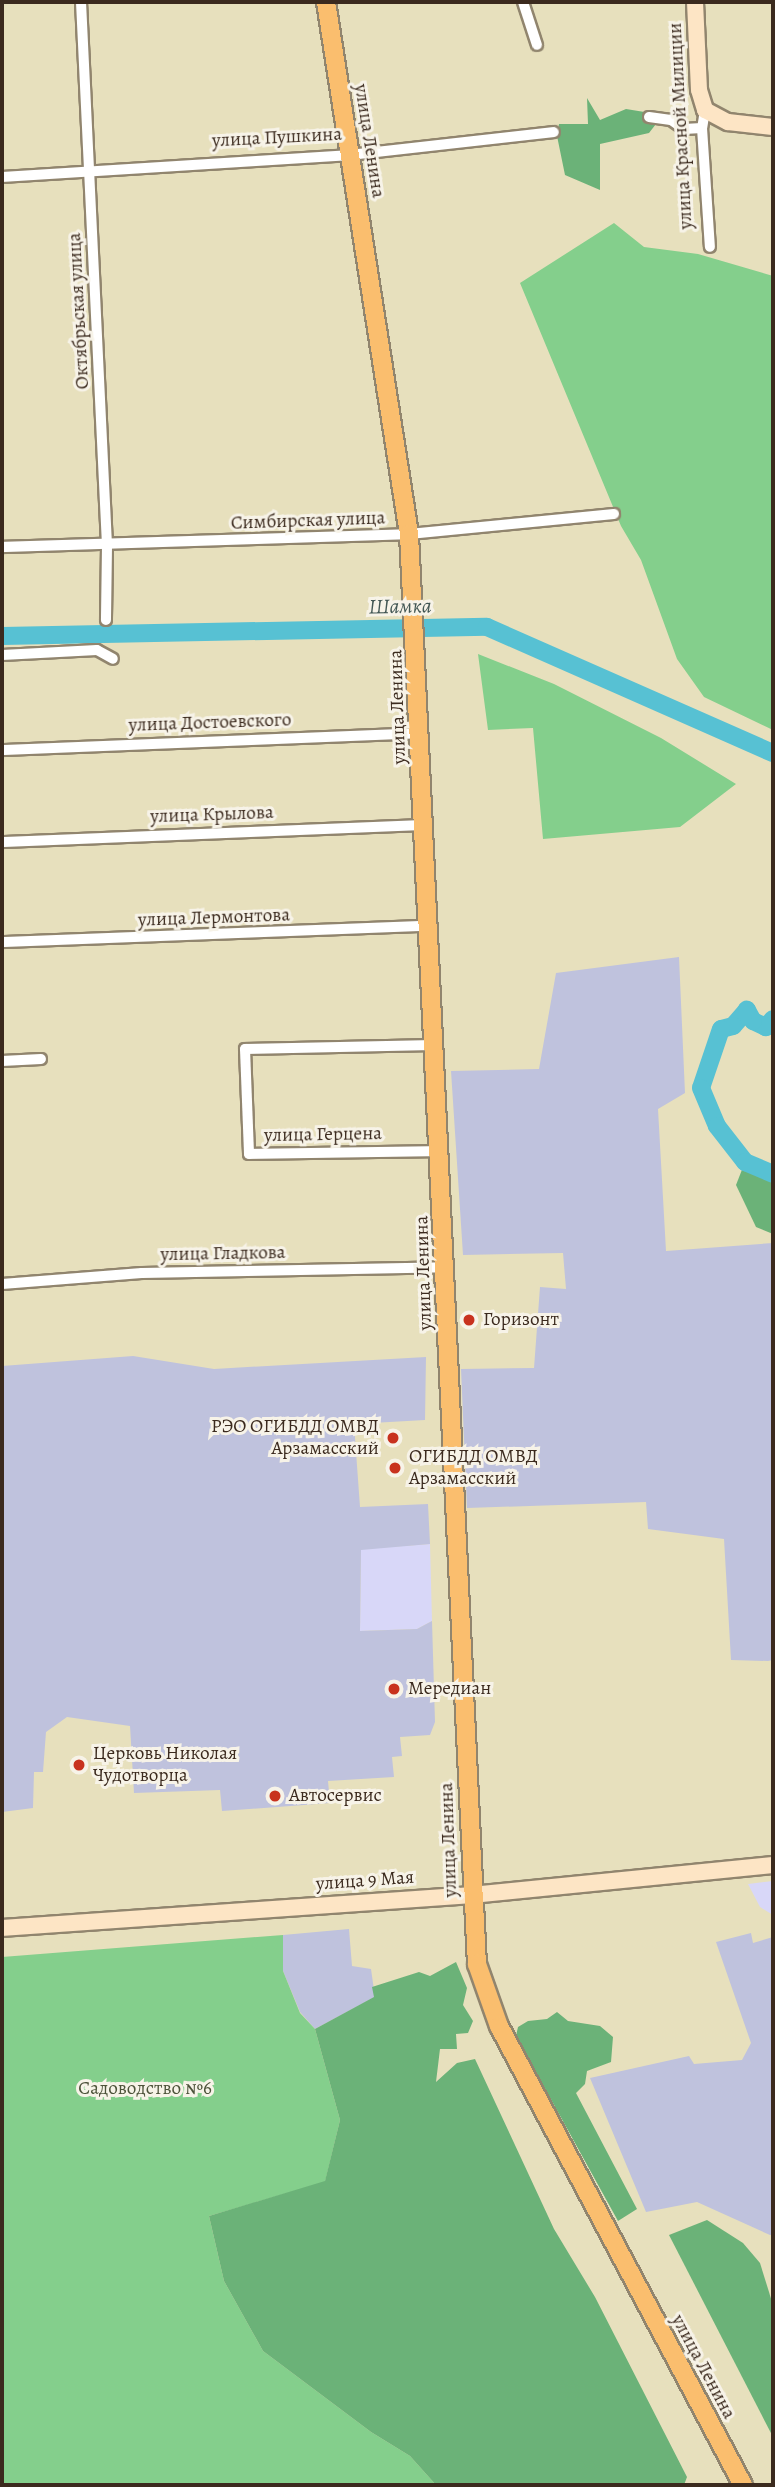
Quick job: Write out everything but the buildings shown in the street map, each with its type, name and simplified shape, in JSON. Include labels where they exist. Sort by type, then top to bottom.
[{"type":"main road","name":"улица Ленина","points":[[326,2],[410,534],[477,1964],[499,2026],[743,2485]]},
{"type":"main road","name":"улица Красной Милиции","points":[[695,2],[699,90],[705,110]]},
{"type":"main road","points":[[705,110],[728,122],[773,127]]},
{"type":"main road","name":"улица 9 Мая","points":[[2,1928],[472,1895],[773,1865]]},
{"type":"street","name":"Октябрьская улица","points":[[81,2],[107,546],[106,620]]},
{"type":"street","points":[[523,2],[537,45]]},
{"type":"street","name":"улица Красной Милиции","points":[[705,110],[702,128],[710,247]]},
{"type":"street","points":[[649,117],[671,120],[684,129],[702,128]]},
{"type":"street","name":"улица Пушкина","points":[[2,177],[89,169],[349,155],[554,132]]},
{"type":"street","name":"Симбирская улица","points":[[2,547],[107,546],[410,534],[614,514]]},
{"type":"street","points":[[2,655],[107,652]]},
{"type":"street","name":"улица Достоевского","points":[[2,750],[420,733]]},
{"type":"street","name":"улица Крылова","points":[[2,842],[424,825]]},
{"type":"street","name":"улица Лермонтова","points":[[2,943],[428,926]]},
{"type":"street","name":"улица Герцена","points":[[435,1045],[245,1049],[249,1154],[440,1151]]},
{"type":"street","points":[[2,1061],[41,1059]]},
{"type":"street","name":"улица Гладкова","points":[[2,1284],[37,1285],[142,1273],[446,1267]]},
{"type":"shaded area","points":[[679,957],[685,1093],[658,1109],[666,1251],[773,1243],[773,1660],[768,1661],[731,1660],[724,1539],[648,1529],[646,1502],[467,1508],[461,1369],[534,1368],[540,1287],[566,1289],[563,1253],[463,1255],[451,1071],[539,1069],[556,973]]},
{"type":"shaded area","points":[[133,1356],[214,1369],[426,1357],[425,1420],[354,1424],[360,1507],[428,1504],[430,1544],[361,1550],[360,1631],[417,1629],[432,1621],[435,1722],[430,1735],[400,1737],[402,1756],[392,1757],[394,1777],[328,1781],[330,1803],[222,1811],[220,1790],[134,1793],[130,1726],[67,1717],[46,1732],[43,1772],[34,1772],[33,1808],[2,1812],[2,1366]]},
{"type":"shaded area","points":[[430,1544],[432,1621],[417,1629],[360,1631],[361,1549]]},
{"type":"shaded area","points":[[773,1881],[773,1915],[760,1907],[748,1884]]},
{"type":"shaded area","points":[[349,1929],[352,1966],[371,1969],[375,1997],[315,2029],[300,2012],[283,1971],[283,1935]]},
{"type":"shaded area","points":[[751,1933],[753,1943],[773,1937],[773,2235],[697,2202],[646,2212],[590,2078],[689,2056],[694,2064],[742,2060],[751,2043],[716,1942]]},
{"type":"green space","points":[[587,98],[600,120],[626,109],[663,115],[649,133],[600,144],[600,190],[565,175],[557,136],[559,124],[588,124]]},
{"type":"green space","points":[[614,223],[644,247],[698,254],[773,276],[773,730],[704,697],[677,659],[641,560],[621,526],[520,283]]},
{"type":"green space","points":[[478,654],[554,684],[661,738],[736,784],[680,827],[543,839],[533,728],[488,730]]},
{"type":"green space","points":[[745,1162],[773,1174],[773,1234],[756,1227],[736,1185]]},
{"type":"green space","name":"Садоводство №6","points":[[283,1935],[283,1971],[300,2013],[315,2029],[340,2120],[325,2182],[209,2216],[224,2281],[263,2351],[371,2432],[410,2456],[436,2485],[2,2485],[2,1957]]},
{"type":"green space","points":[[456,1962],[467,1988],[463,2005],[473,2021],[468,2033],[456,2034],[457,2049],[440,2049],[436,2082],[457,2063],[475,2059],[554,2229],[595,2297],[687,2477],[684,2485],[436,2485],[410,2456],[371,2432],[263,2351],[224,2281],[209,2216],[325,2181],[340,2120],[315,2029],[374,1997],[372,1987],[419,1972],[430,1976]]},
{"type":"green space","points":[[557,2012],[568,2021],[600,2026],[613,2037],[611,2062],[587,2071],[585,2084],[576,2093],[637,2209],[618,2221],[516,2036],[518,2027],[528,2021],[547,2019]]},
{"type":"green space","points":[[707,2220],[743,2243],[760,2263],[773,2305],[773,2437],[669,2235]]},
{"type":"waterway","name":"Шамка","points":[[2,636],[487,627],[773,753]]},
{"type":"waterway","name":"Шамка","points":[[773,1019],[766,1027],[753,1021],[747,1010],[733,1026],[721,1029],[701,1088],[717,1126],[745,1162],[773,1174]]},
{"type":"place","name":"Горизонт","points":[[469,1320]]},
{"type":"place","name":"РЭО ОГИБДД ОМВД Арзамасский","points":[[393,1438]]},
{"type":"place","name":"ОГИБДД ОМВД Арзамасский","points":[[395,1468]]},
{"type":"place","name":"Мередиан","points":[[394,1689]]},
{"type":"place","name":"Церковь Николая Чудотворца","points":[[79,1765]]},
{"type":"place","name":"Автосервис","points":[[275,1796]]}]
